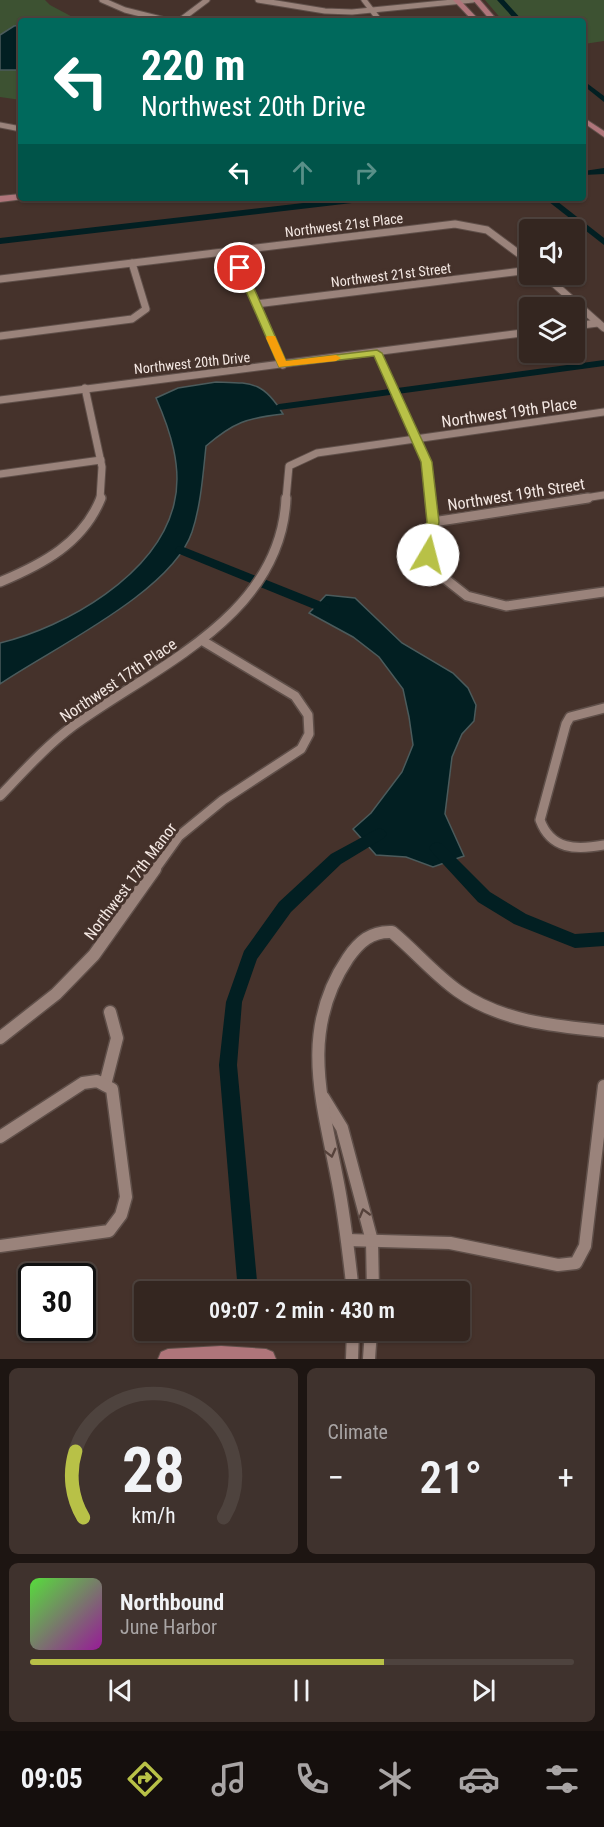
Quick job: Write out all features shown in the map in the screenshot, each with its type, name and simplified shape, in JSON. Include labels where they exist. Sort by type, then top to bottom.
[{"type":"main road","points":[[475,0],[492,18]]},
{"type":"main road","points":[[457,1],[474,18]]},
{"type":"main road","points":[[586,112],[602,130]]},
{"type":"main road","points":[[586,121],[602,130]]},
{"type":"main road","points":[[586,129],[602,130]]},
{"type":"main road","points":[[586,134],[602,130]]},
{"type":"main road","points":[[0,192],[18,190]]},
{"type":"main road","points":[[0,199],[18,197]]},
{"type":"main road","points":[[168,1359],[221,1356],[266,1359]]},
{"type":"street","points":[[102,0],[125,10],[157,18]]},
{"type":"street","points":[[183,18],[207,0]]},
{"type":"street","points":[[258,0],[325,11],[372,10],[475,0]]},
{"type":"street","points":[[364,0],[379,18]]},
{"type":"street","points":[[0,125],[18,128]]},
{"type":"street","name":"Northwest 21st Place","points":[[0,279],[456,224],[476,225],[499,235],[519,252]]},
{"type":"street","points":[[233,250],[283,365]]},
{"type":"street","points":[[0,336],[132,319],[146,309],[132,263]]},
{"type":"street","name":"Northwest 21st Street","points":[[256,304],[519,271]]},
{"type":"street","points":[[555,285],[604,328]]},
{"type":"street","points":[[585,325],[598,323]]},
{"type":"street","name":"Northwest 20th Drive","points":[[0,400],[519,334]]},
{"type":"street","points":[[377,353],[426,462],[433,522],[428,538],[428,555],[435,570],[449,584],[467,596],[486,603],[506,606],[528,605],[604,592]]},
{"type":"street","points":[[0,582],[29,570],[58,553],[92,519],[101,498],[101,460],[85,388]]},
{"type":"street","name":"Northwest 19th Place","points":[[203,641],[241,600],[264,569],[279,535],[286,502],[285,476],[289,465],[317,453],[604,412]]},
{"type":"street","points":[[0,474],[101,460]]},
{"type":"street","name":"Northwest 19th Street","points":[[433,522],[604,495]]},
{"type":"street","name":"Northwest 17th Manor","points":[[0,1038],[56,994],[94,955],[178,836],[223,800],[301,749],[309,737],[312,724],[307,708],[296,696],[203,641]]},
{"type":"street","name":"Northwest 17th Place","points":[[0,796],[72,727],[203,641]]},
{"type":"street","points":[[604,708],[570,717],[540,820],[543,832],[555,843],[579,850],[604,845]]},
{"type":"street","points":[[352,1281],[338,1180],[326,1131],[317,1031],[325,998],[336,971],[368,935],[378,930],[392,932],[458,991],[493,1011],[544,1025],[604,1031]]},
{"type":"street","points":[[105,1085],[117,1038],[110,1012]]},
{"type":"street","points":[[0,1137],[83,1083],[97,1081],[111,1089],[126,1197],[121,1215],[109,1231],[0,1246]]},
{"type":"street","points":[[347,1240],[450,1243],[558,1265],[576,1263],[585,1246],[604,1086]]},
{"type":"street","points":[[322,1095],[342,1128],[372,1241],[373,1281]]},
{"type":"street","points":[[352,1359],[353,1341]]},
{"type":"street","points":[[369,1359],[370,1341]]},
{"type":"green space","points":[[0,0],[45,0],[74,18],[18,18],[18,100],[0,97]]},
{"type":"green space","points":[[485,0],[604,0],[604,41],[586,44],[586,18],[500,18]]},
{"type":"water","points":[[18,25],[18,70],[0,70],[0,35]]},
{"type":"water","points":[[216,382],[256,386],[269,395],[283,414],[241,422],[206,446],[200,500],[192,532],[180,554],[161,576],[108,617],[0,684],[0,643],[53,625],[80,611],[129,575],[149,553],[164,530],[174,504],[177,477],[174,450],[156,398],[178,388]]},
{"type":"water","points":[[326,595],[355,598],[402,643],[453,673],[468,688],[476,705],[474,721],[462,734],[452,757],[445,814],[464,856],[433,867],[406,857],[376,855],[353,829],[371,813],[402,772],[413,745],[403,689],[379,657],[353,637],[309,613]]},
{"type":"waterway","points":[[500,0],[517,18]]},
{"type":"waterway","points":[[586,85],[604,100]]},
{"type":"waterway","points":[[586,173],[604,171]]},
{"type":"waterway","points":[[0,241],[343,201]]},
{"type":"waterway","points":[[552,201],[604,242]]},
{"type":"waterway","points":[[279,407],[604,363]]},
{"type":"waterway","points":[[181,550],[324,608]]},
{"type":"waterway","points":[[247,1281],[228,1065],[234,1002],[250,956],[285,907],[336,859],[379,834]]},
{"type":"waterway","points":[[437,848],[484,897],[520,919],[575,941],[604,939]]},
{"type":"slow traffic","points":[[271,338],[283,365],[336,358]]},
{"type":"route","points":[[240,268],[283,365],[377,353],[426,462],[433,522],[428,538],[428,555]]}]
